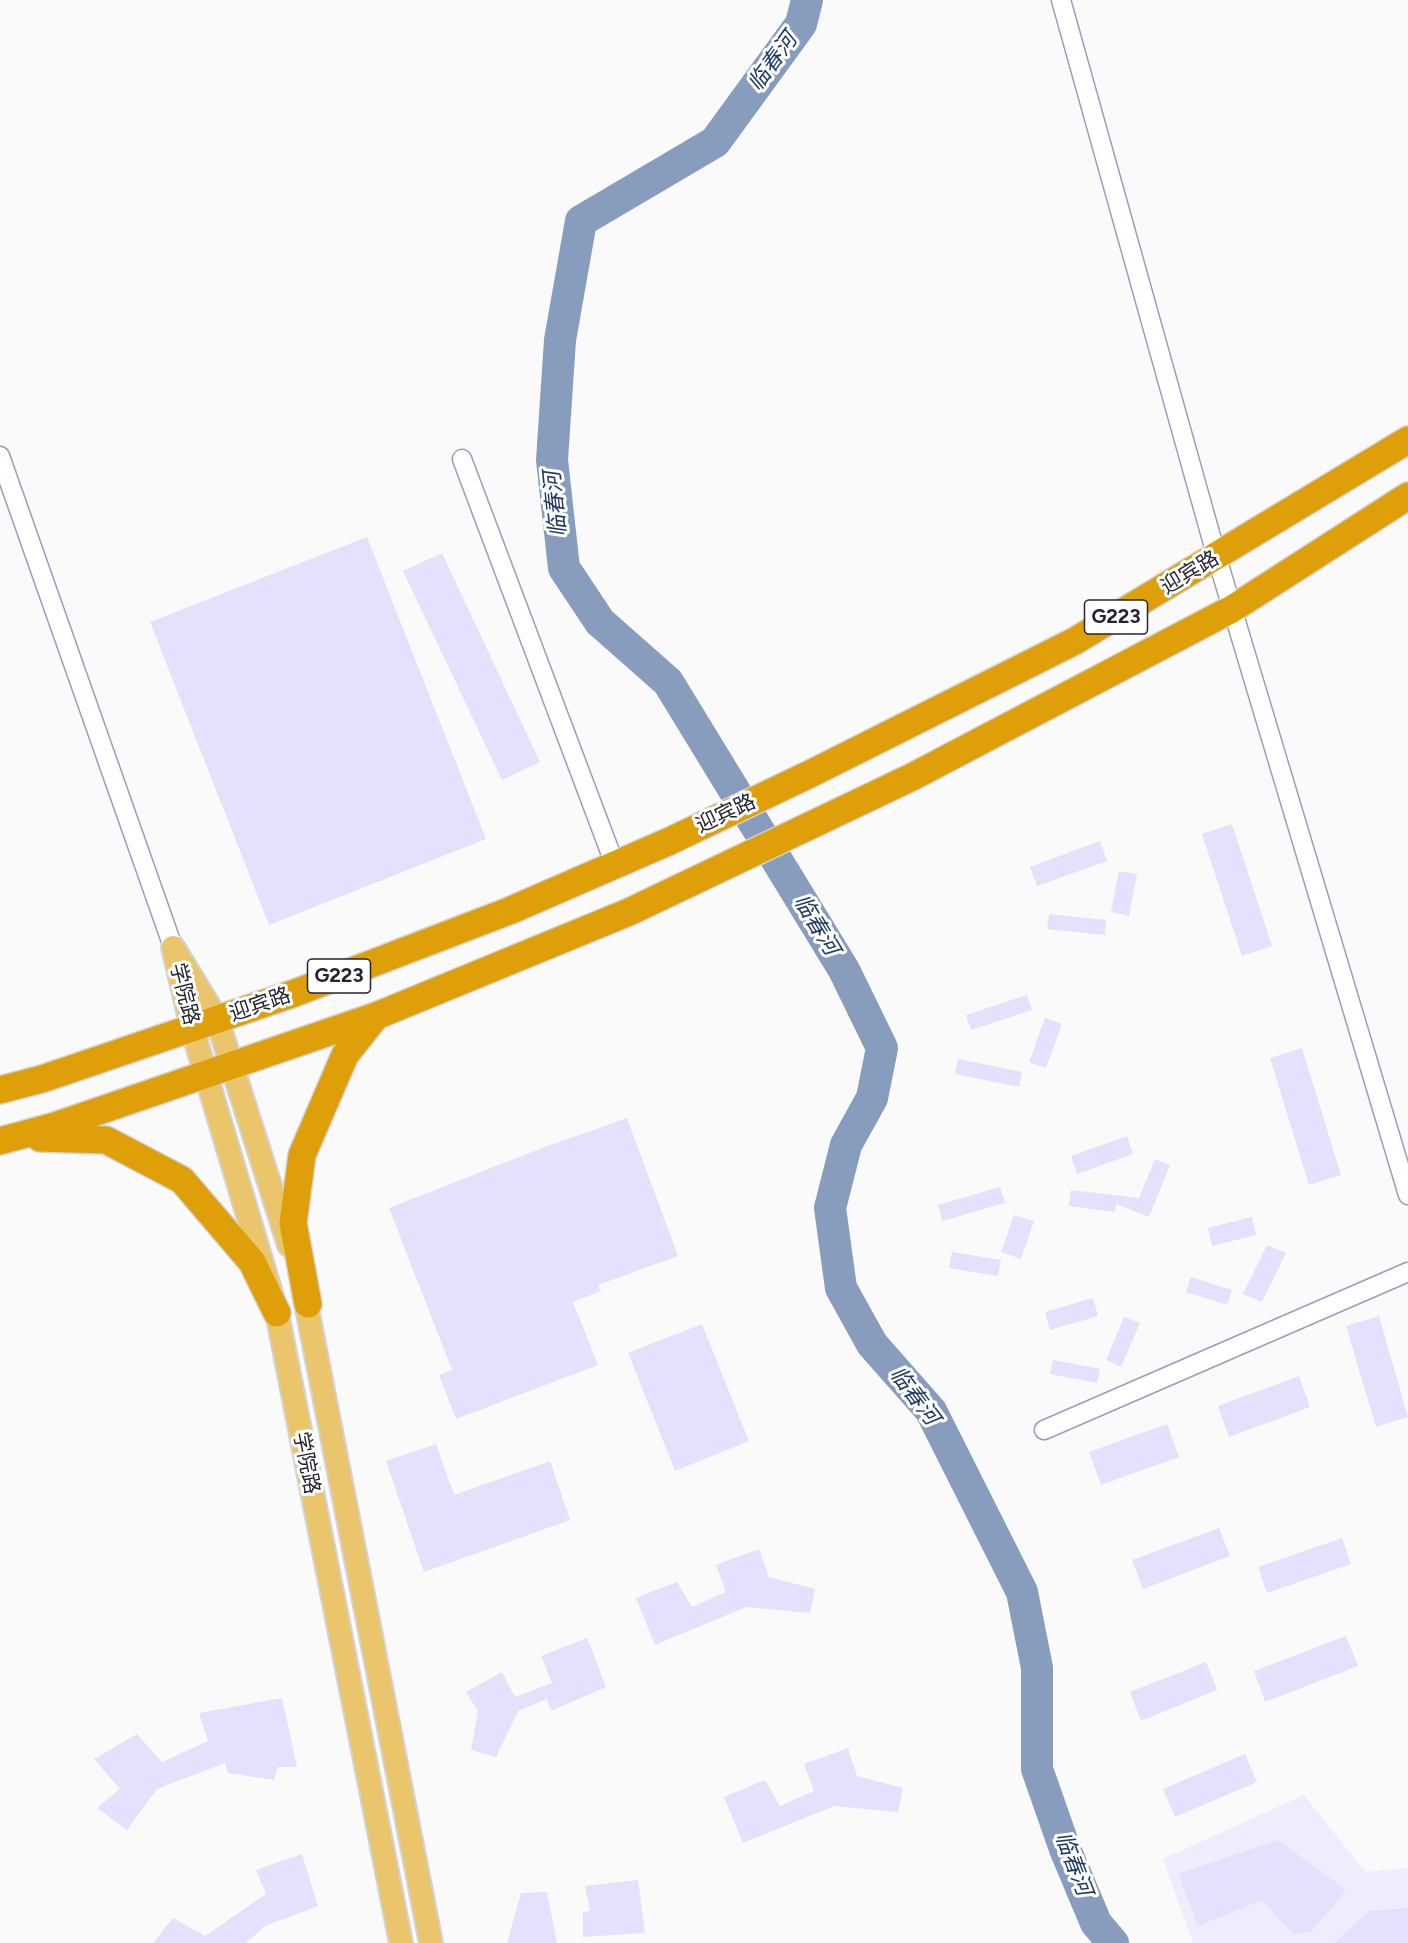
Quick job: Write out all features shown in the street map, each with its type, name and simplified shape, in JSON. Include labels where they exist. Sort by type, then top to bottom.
[{"type":"highway","name":"迎宾路","points":[[0,1090],[295,993],[509,911],[670,841],[812,773],[1075,640],[1216,558],[1408,440]]},
{"type":"highway","name":"G223","points":[[6,1139],[55,1126],[376,1016],[687,886],[912,777],[1232,609],[1408,496]]},
{"type":"highway","points":[[308,1304],[293,1222],[302,1155],[345,1055],[376,1016]]},
{"type":"highway","points":[[6,1139],[106,1140],[182,1180],[252,1262],[277,1312]]},
{"type":"main road","name":"学院路","points":[[173,947],[217,1019],[308,1304],[431,1943]]},
{"type":"main road","name":"学院路","points":[[173,947],[192,1028],[277,1312],[401,1943]]},
{"type":"street","points":[[1061,0],[1216,558],[1408,1195]]},
{"type":"street","points":[[0,456],[173,947]]},
{"type":"street","points":[[462,459],[615,865]]},
{"type":"street","points":[[1044,1430],[1408,1272]]},
{"type":"shaded area","points":[[1304,1795],[1365,1872],[1408,1868],[1408,1943],[1193,1943],[1163,1859]]},
{"type":"building","points":[[367,537],[486,839],[269,925],[150,622]]},
{"type":"building","points":[[442,553],[540,762],[502,780],[403,571]]},
{"type":"building","points":[[1232,824],[1272,946],[1242,956],[1202,834]]},
{"type":"building","points":[[1100,841],[1107,861],[1037,886],[1030,867]]},
{"type":"building","points":[[1119,871],[1137,874],[1129,916],[1111,912]]},
{"type":"building","points":[[1049,914],[1106,920],[1105,935],[1047,929]]},
{"type":"building","points":[[1027,995],[1032,1010],[971,1030],[966,1015]]},
{"type":"building","points":[[1045,1018],[1062,1024],[1046,1068],[1029,1062]]},
{"type":"building","points":[[1302,1048],[1341,1175],[1309,1185],[1270,1058]]},
{"type":"building","points":[[958,1059],[1022,1072],[1019,1087],[955,1074]]},
{"type":"building","points":[[627,1118],[678,1256],[598,1285],[601,1291],[573,1302],[598,1365],[456,1419],[439,1375],[452,1370],[389,1208],[545,1147]]},
{"type":"building","points":[[1127,1136],[1133,1154],[1077,1174],[1071,1156]]},
{"type":"building","points":[[1155,1159],[1170,1165],[1149,1217],[1116,1204],[1115,1212],[1069,1206],[1071,1190],[1139,1198]]},
{"type":"building","points":[[1000,1187],[1005,1203],[942,1221],[938,1205]]},
{"type":"building","points":[[1014,1215],[1034,1221],[1021,1259],[1001,1252]]},
{"type":"building","points":[[1252,1217],[1256,1235],[1212,1246],[1208,1228]]},
{"type":"building","points":[[1267,1245],[1286,1253],[1262,1302],[1243,1294]]},
{"type":"building","points":[[952,1252],[1001,1260],[998,1276],[949,1268]]},
{"type":"building","points":[[1191,1277],[1232,1290],[1227,1305],[1186,1292]]},
{"type":"building","points":[[1093,1298],[1098,1316],[1050,1330],[1045,1312]]},
{"type":"building","points":[[1379,1316],[1408,1417],[1376,1427],[1346,1326]]},
{"type":"building","points":[[1124,1317],[1140,1323],[1121,1367],[1106,1360]]},
{"type":"building","points":[[702,1324],[749,1441],[675,1471],[628,1353]]},
{"type":"building","points":[[1053,1360],[1100,1369],[1097,1383],[1050,1374]]},
{"type":"building","points":[[1299,1376],[1310,1407],[1229,1437],[1218,1406]]},
{"type":"building","points":[[1167,1424],[1179,1457],[1101,1485],[1089,1452]]},
{"type":"building","points":[[436,1444],[454,1495],[550,1461],[570,1520],[424,1572],[386,1461]]},
{"type":"building","points":[[1219,1528],[1230,1556],[1143,1589],[1132,1560]]},
{"type":"building","points":[[1342,1538],[1351,1564],[1267,1593],[1258,1567]]},
{"type":"building","points":[[759,1549],[769,1577],[815,1589],[810,1613],[746,1607],[655,1645],[636,1598],[677,1582],[692,1607],[726,1592],[716,1565]]},
{"type":"building","points":[[1346,1636],[1358,1666],[1265,1702],[1254,1671]]},
{"type":"building","points":[[587,1638],[606,1687],[551,1711],[547,1699],[518,1711],[496,1757],[471,1750],[478,1711],[466,1692],[502,1672],[515,1697],[552,1683],[541,1656]]},
{"type":"building","points":[[1206,1662],[1217,1690],[1141,1721],[1130,1692]]},
{"type":"building","points":[[282,1698],[297,1767],[278,1767],[274,1780],[228,1773],[225,1763],[157,1789],[127,1830],[97,1808],[120,1789],[94,1759],[137,1734],[162,1762],[208,1741],[199,1713]]},
{"type":"building","points":[[848,1748],[857,1776],[903,1788],[898,1812],[834,1806],[743,1843],[724,1797],[765,1780],[780,1806],[814,1791],[804,1764]]},
{"type":"building","points":[[1245,1754],[1257,1782],[1175,1817],[1163,1789]]},
{"type":"building","points":[[1278,1840],[1346,1890],[1312,1931],[1294,1934],[1262,1900],[1198,1926],[1178,1874]]},
{"type":"building","points":[[302,1854],[318,1906],[265,1926],[246,1943],[153,1943],[173,1918],[205,1936],[266,1894],[256,1870]]},
{"type":"building","points":[[638,1880],[645,1933],[583,1937],[583,1912],[590,1911],[585,1886]]},
{"type":"building","points":[[547,1892],[557,1943],[507,1943],[521,1893]]},
{"type":"building","points":[[1408,1908],[1408,1943],[1334,1943],[1369,1911]]},
{"type":"waterway","name":"临春河","points":[[807,0],[801,24],[715,142],[581,221],[560,340],[552,460],[564,568],[600,622],[668,682],[844,970],[882,1048],[872,1098],[846,1145],[830,1208],[841,1288],[872,1344],[931,1411],[1022,1592],[1037,1668],[1037,1769],[1065,1849],[1096,1923],[1113,1943]]}]
